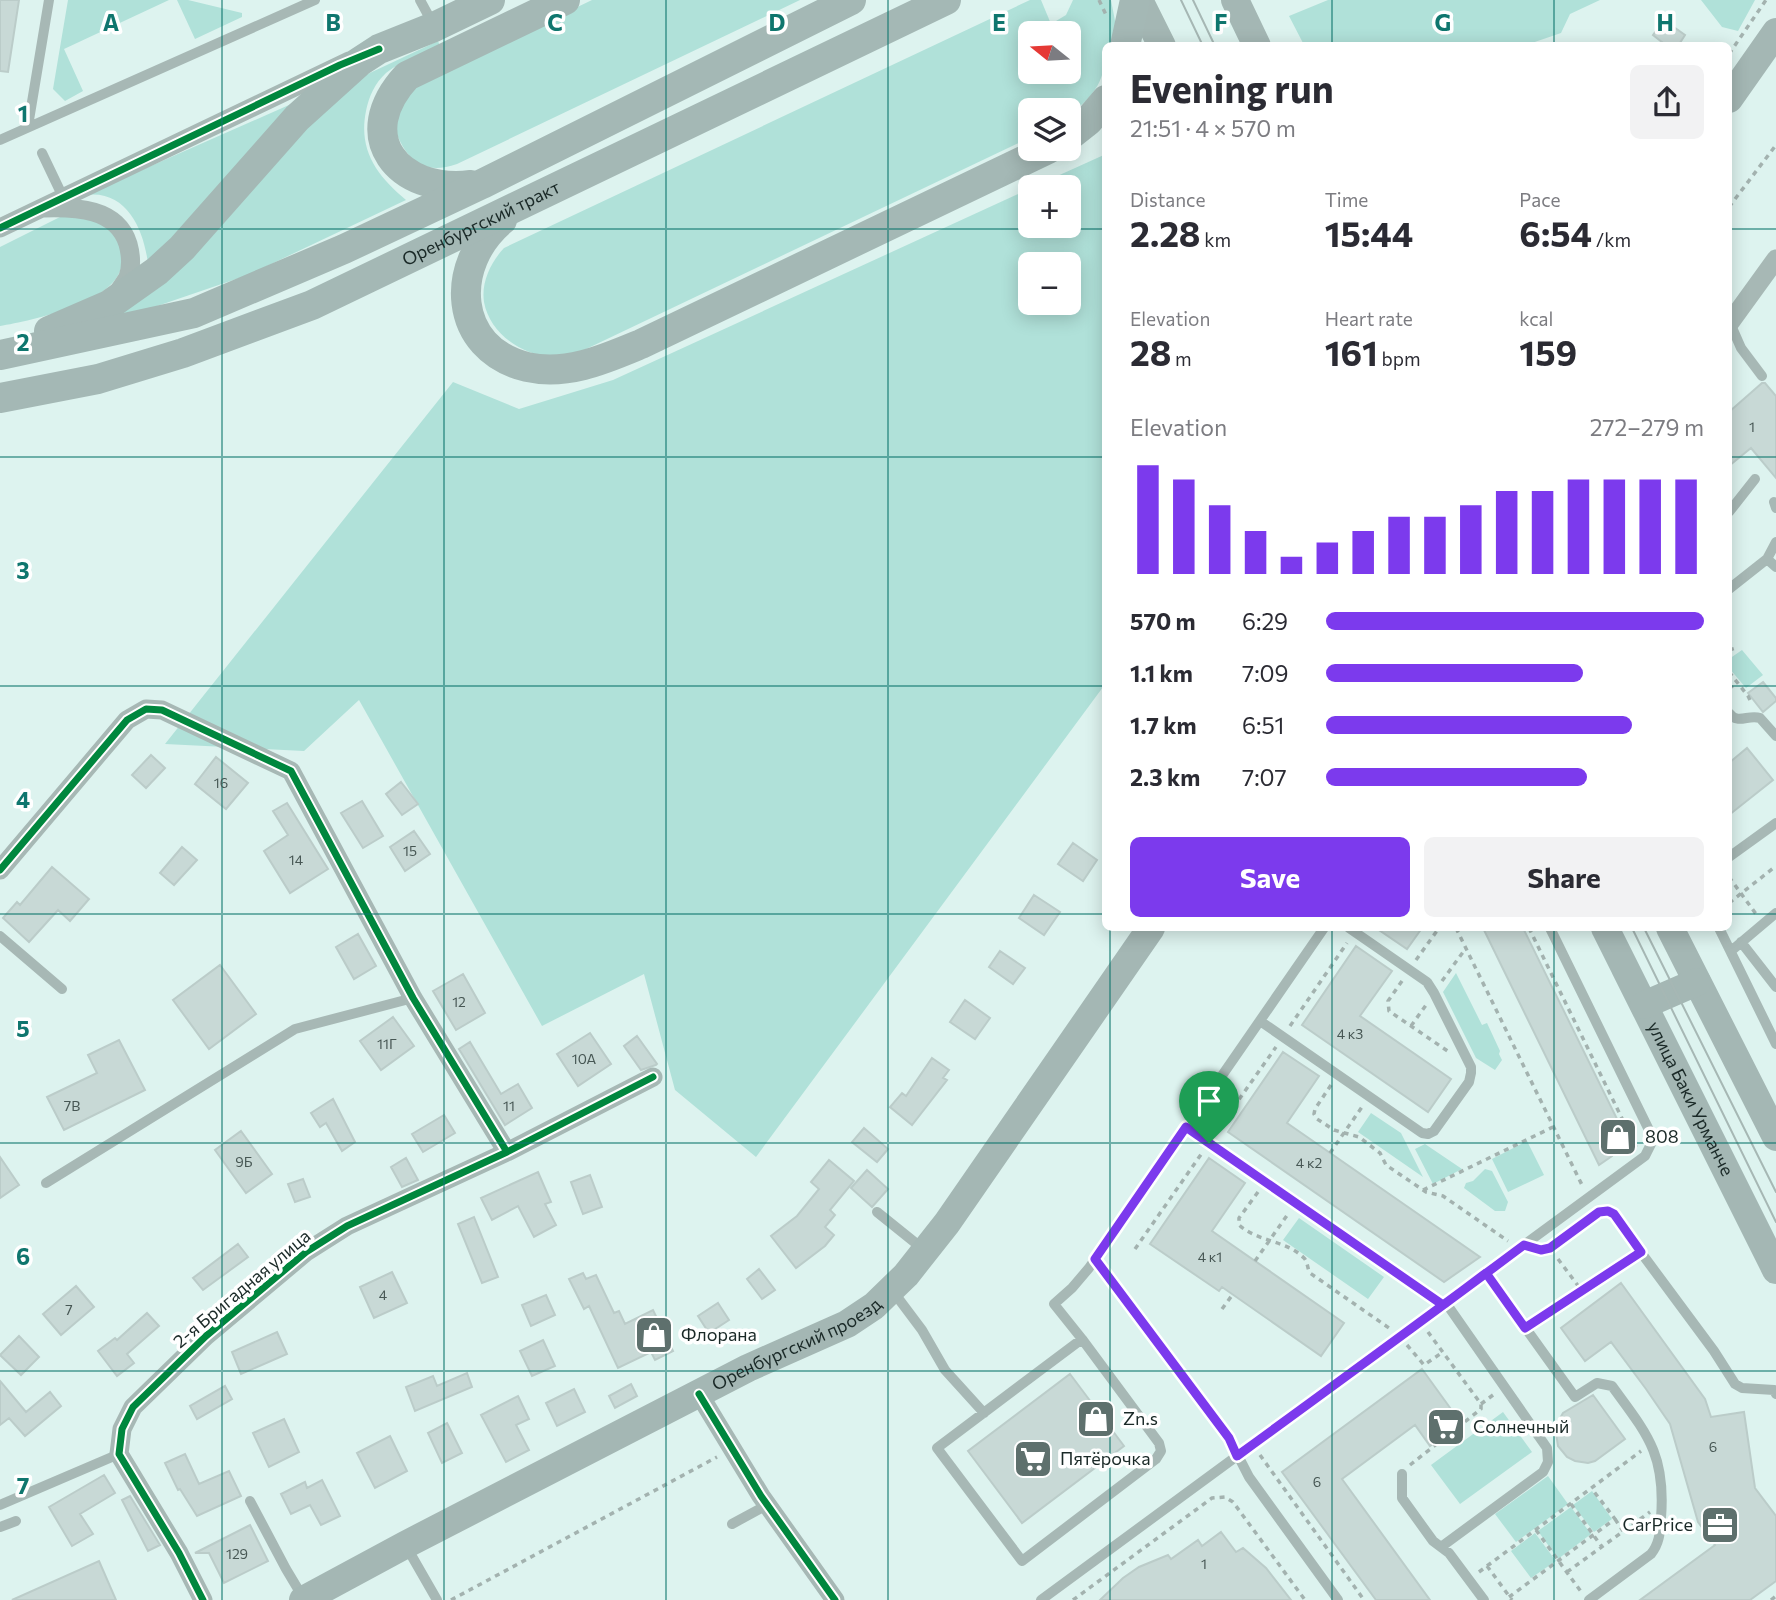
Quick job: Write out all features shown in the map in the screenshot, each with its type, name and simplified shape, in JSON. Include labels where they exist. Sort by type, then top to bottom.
[{"type":"main road","points":[[0,353],[109,306],[157,271],[174,256],[297,118],[359,62],[379,49],[491,0]]},
{"type":"main road","points":[[482,184],[451,187],[434,185],[418,179],[394,162],[383,135],[383,118],[388,102],[407,76],[565,0]]},
{"type":"main road","name":"Оренбургский тракт","points":[[0,353],[194,313],[344,249],[482,184],[851,0]]},
{"type":"main road","name":"Оренбургский тракт","points":[[0,398],[98,379],[183,354],[312,305],[946,0]]},
{"type":"main road","points":[[1118,35],[1137,0]]},
{"type":"main road","points":[[1137,0],[1160,42]]},
{"type":"main road","points":[[1235,0],[1255,42]]},
{"type":"main road","points":[[1732,95],[1776,32]]},
{"type":"main road","points":[[1081,127],[1102,105]]},
{"type":"main road","points":[[525,203],[499,222],[477,250],[469,269],[465,306],[472,326],[494,352],[527,367],[563,369],[604,359],[641,344],[1023,161]]},
{"type":"main road","name":"Оренбургский проезд","points":[[304,1600],[748,1368],[847,1324],[874,1306],[892,1290],[925,1251],[1149,931]]},
{"type":"main road","name":"улица Баки Урманче","points":[[1607,931],[1776,1270]]},
{"type":"main road","points":[[1671,931],[1776,1137]]},
{"type":"main road","points":[[1644,1005],[1696,982]]},
{"type":"street","points":[[0,228],[340,65],[379,49]]},
{"type":"street","points":[[40,208],[70,207],[96,212],[115,221],[125,235],[132,255],[129,275],[109,306]]},
{"type":"street","points":[[1732,320],[1776,259]]},
{"type":"street","points":[[0,870],[127,720],[146,709],[162,710],[291,771],[413,998],[507,1152]]},
{"type":"street","name":"2-я Бригадная улица","points":[[119,1454],[122,1429],[133,1407],[206,1336],[306,1252],[347,1226],[507,1152],[653,1077]]},
{"type":"street","points":[[699,1394],[767,1505],[835,1600]]},
{"type":"street","points":[[119,1454],[179,1553],[203,1600]]},
{"type":"lane","points":[[28,126],[49,0]]},
{"type":"lane","points":[[0,140],[315,0]]},
{"type":"lane","points":[[420,0],[434,27]]},
{"type":"lane","points":[[42,153],[63,197]]},
{"type":"lane","points":[[1732,330],[1741,348],[1762,376]]},
{"type":"lane","points":[[1732,508],[1755,479]]},
{"type":"lane","points":[[1732,587],[1768,559],[1776,542]]},
{"type":"lane","points":[[1768,559],[1776,567]]},
{"type":"lane","points":[[1732,717],[1739,720],[1755,717],[1763,721],[1776,736]]},
{"type":"lane","points":[[1732,855],[1776,823]]},
{"type":"lane","points":[[1731,951],[1776,913]]},
{"type":"lane","points":[[1082,1339],[937,1448],[1022,1560],[1156,1459],[1161,1451],[1159,1443],[1082,1339],[1054,1304],[1072,1289],[1095,1259],[1322,931]]},
{"type":"lane","points":[[1260,1021],[1422,1133],[1431,1134],[1469,1082],[1471,1067],[1427,982],[1353,931]]},
{"type":"lane","points":[[1041,1600],[1642,1158],[1651,1144],[1649,1130],[1551,931]]},
{"type":"lane","points":[[1721,931],[1776,1044]]},
{"type":"lane","points":[[0,936],[62,989]]},
{"type":"lane","points":[[1741,942],[1776,987]]},
{"type":"lane","points":[[46,1183],[295,1029],[413,998]]},
{"type":"lane","points":[[1186,1127],[1444,1304],[1547,1448],[1549,1455],[1543,1472],[1441,1547]]},
{"type":"lane","points":[[1524,1245],[1541,1250],[1550,1248],[1604,1211],[1614,1214],[1735,1384],[1742,1388],[1774,1390],[1776,1394]]},
{"type":"lane","points":[[877,1212],[925,1251]]},
{"type":"lane","points":[[1095,1259],[1229,1438],[1249,1477],[1338,1600]]},
{"type":"lane","points":[[1486,1273],[1577,1399],[1597,1383],[1612,1386],[1651,1442],[1662,1484],[1659,1537],[1655,1549],[1588,1600]]},
{"type":"lane","points":[[892,1290],[922,1330],[945,1370],[984,1413]]},
{"type":"lane","points":[[0,1505],[119,1454]]},
{"type":"lane","points":[[1402,1474],[1402,1498],[1433,1541],[1449,1553],[1484,1600]]},
{"type":"lane","points":[[250,1501],[304,1600]]},
{"type":"lane","points":[[732,1524],[767,1505]]},
{"type":"lane","points":[[0,1527],[16,1521]]},
{"type":"lane","points":[[405,1545],[437,1600]]},
{"type":"path","points":[[1099,0],[1118,35]]},
{"type":"path","points":[[1732,50],[1766,0]]},
{"type":"path","points":[[1732,203],[1776,145]]},
{"type":"path","points":[[1732,649],[1736,648]]},
{"type":"path","points":[[1732,676],[1750,699],[1755,717]]},
{"type":"path","points":[[1732,686],[1737,682]]},
{"type":"path","points":[[1732,902],[1776,866]]},
{"type":"path","points":[[1732,881],[1763,924]]},
{"type":"path","points":[[1135,1249],[1283,1037],[1351,931]]},
{"type":"path","points":[[1437,931],[1388,1001],[1389,1011],[1471,1067]]},
{"type":"path","points":[[1457,931],[1583,1186]]},
{"type":"path","points":[[1530,931],[1642,1158]]},
{"type":"path","points":[[1338,1075],[1315,1109],[1317,1119],[1332,1129],[1359,1137],[1379,1151],[1386,1165],[1423,1191],[1441,1194],[1504,1238]]},
{"type":"path","points":[[1330,1153],[1369,1097]]},
{"type":"path","points":[[1423,1191],[1553,1127]]},
{"type":"path","points":[[1265,1181],[1238,1222],[1241,1227],[1252,1235],[1282,1245],[1305,1259],[1310,1273],[1388,1327]]},
{"type":"path","points":[[1255,1261],[1270,1241]]},
{"type":"path","points":[[1550,1248],[1582,1291]]},
{"type":"path","points":[[1525,1328],[1641,1252]]},
{"type":"path","points":[[1222,1309],[1233,1294]]},
{"type":"path","points":[[1402,1474],[1481,1409],[1481,1404],[1420,1321]]},
{"type":"path","points":[[1401,1336],[1422,1365],[1426,1365],[1443,1352]]},
{"type":"path","points":[[1469,1580],[1635,1457],[1651,1442]]},
{"type":"path","points":[[1252,1445],[1364,1600]]},
{"type":"path","points":[[451,1600],[720,1456],[734,1452]]},
{"type":"path","points":[[1592,1489],[1623,1531]]},
{"type":"path","points":[[1073,1600],[1212,1498],[1220,1496],[1233,1502],[1305,1600]]},
{"type":"path","points":[[1567,1572],[1662,1502]]},
{"type":"path","points":[[1571,1504],[1602,1547]]},
{"type":"path","points":[[1487,1566],[1511,1598],[1615,1519]]},
{"type":"path","points":[[1536,1530],[1588,1600]]},
{"type":"path","points":[[1771,1600],[1776,1596]]},
{"type":"green space","points":[[68,0],[169,0],[64,49],[83,91],[65,101],[53,89]]},
{"type":"green space","points":[[177,0],[188,0],[242,13],[242,17],[195,39]]},
{"type":"green space","points":[[592,0],[800,0],[457,164],[433,168],[424,166],[409,155],[393,125],[411,87]]},
{"type":"green space","points":[[1030,0],[1041,0],[1050,21],[1018,21],[1018,84],[1082,84],[1082,21],[1056,21],[1066,15],[1073,0],[1111,0],[1116,26],[1113,42],[1102,42],[1101,77],[1093,93],[1081,104],[1081,98],[1018,98],[1018,143],[584,350],[561,356],[546,356],[522,349],[502,334],[494,325],[484,302],[484,287],[491,266],[504,248]]},
{"type":"green space","points":[[1328,0],[1600,0],[1570,14],[1561,33],[1535,42],[1302,42],[1289,16]]},
{"type":"green space","points":[[1701,0],[1755,0],[1738,31],[1722,27]]},
{"type":"green space","points":[[438,41],[440,46],[405,61],[386,73],[373,90],[366,111],[364,125],[367,150],[378,172],[406,200],[248,275],[87,330],[326,104],[357,79]]},
{"type":"green space","points":[[307,97],[148,264],[142,238],[131,214],[112,198],[85,195]]},
{"type":"green space","points":[[1102,156],[1102,688],[756,1157],[675,1090],[644,974],[542,1026],[359,700],[304,751],[165,744],[453,382],[519,409],[613,380],[1018,194],[1018,238],[1081,238],[1081,175],[1060,175]]},
{"type":"green space","points":[[82,213],[115,232],[122,256],[119,274],[93,298],[53,314],[0,326],[0,247],[60,217]]},
{"type":"green space","points":[[1742,650],[1763,675],[1746,688],[1732,672],[1732,657]]},
{"type":"green space","points":[[1456,973],[1482,1025],[1487,1023],[1500,1051],[1502,1060],[1495,1070],[1476,1058],[1443,992]]},
{"type":"green space","points":[[1371,1113],[1401,1133],[1423,1177],[1358,1132]]},
{"type":"green space","points":[[1527,1141],[1544,1175],[1508,1192],[1492,1159]]},
{"type":"green space","points":[[1425,1144],[1462,1169],[1433,1184],[1415,1149]]},
{"type":"green space","points":[[1485,1169],[1492,1171],[1508,1202],[1505,1211],[1495,1211],[1464,1188],[1466,1183],[1473,1181]]},
{"type":"green space","points":[[1299,1218],[1384,1277],[1368,1299],[1283,1240]]},
{"type":"green space","points":[[1503,1412],[1532,1452],[1460,1504],[1431,1465]]},
{"type":"green space","points":[[1548,1476],[1568,1504],[1516,1542],[1495,1514]]},
{"type":"green space","points":[[1592,1491],[1612,1519],[1594,1532],[1573,1505]]},
{"type":"green space","points":[[1571,1507],[1591,1534],[1558,1559],[1538,1531]]},
{"type":"green space","points":[[1535,1533],[1556,1561],[1531,1578],[1511,1551]]},
{"type":"building","points":[[0,0],[19,0],[8,72],[0,71]]},
{"type":"building","points":[[1664,20],[1685,35],[1681,42],[1662,42],[1653,35]]},
{"type":"building","points":[[1762,383],[1776,396],[1776,478],[1751,448],[1732,464],[1732,409]]},
{"type":"building","points":[[1763,682],[1776,701],[1763,712],[1748,693]]},
{"type":"building","points":[[1747,748],[1773,780],[1732,813],[1732,760]]},
{"type":"building","points":[[151,755],[165,768],[146,788],[132,775]]},
{"type":"building","points":[[216,757],[248,783],[226,809],[195,784]]},
{"type":"building","points":[[401,782],[418,804],[402,815],[386,794]]},
{"type":"building","points":[[362,801],[383,836],[363,848],[341,813]]},
{"type":"building","points":[[287,803],[328,869],[290,893],[264,851],[288,835],[273,811]]},
{"type":"building","points":[[414,831],[430,854],[405,871],[390,847]]},
{"type":"building","points":[[1073,843],[1097,860],[1083,881],[1058,864]]},
{"type":"building","points":[[182,847],[197,860],[174,885],[160,873]]},
{"type":"building","points":[[52,867],[89,899],[70,921],[58,910],[29,942],[3,918],[17,902],[20,905]]},
{"type":"building","points":[[1034,895],[1060,912],[1044,935],[1019,918]]},
{"type":"building","points":[[1380,931],[1420,931],[1407,949]]},
{"type":"building","points":[[1484,931],[1524,931],[1620,1125],[1620,1145],[1612,1156],[1599,1165]]},
{"type":"building","points":[[358,934],[376,966],[354,979],[336,947]]},
{"type":"building","points":[[1356,946],[1392,971],[1360,1016],[1451,1079],[1428,1112],[1302,1025]]},
{"type":"building","points":[[1000,951],[1025,968],[1013,984],[989,967]]},
{"type":"building","points":[[220,965],[256,1014],[209,1049],[173,1000]]},
{"type":"building","points":[[463,974],[485,1013],[456,1030],[433,991]]},
{"type":"building","points":[[965,1000],[990,1018],[975,1039],[950,1022]]},
{"type":"building","points":[[393,1017],[414,1046],[381,1070],[360,1041]]},
{"type":"building","points":[[590,1033],[611,1064],[578,1086],[557,1054]]},
{"type":"building","points":[[637,1036],[656,1065],[641,1070],[624,1046]]},
{"type":"building","points":[[119,1040],[145,1090],[64,1130],[47,1097],[97,1073],[88,1055]]},
{"type":"building","points":[[470,1042],[501,1094],[518,1084],[532,1108],[505,1125],[459,1049]]},
{"type":"building","points":[[1283,1052],[1319,1076],[1287,1123],[1480,1257],[1444,1282],[1228,1132]]},
{"type":"building","points":[[932,1058],[949,1070],[943,1078],[947,1080],[912,1125],[890,1107],[902,1093],[906,1096]]},
{"type":"building","points":[[333,1099],[355,1142],[342,1151],[326,1123],[320,1127],[311,1113]]},
{"type":"building","points":[[444,1115],[455,1133],[423,1152],[412,1134]]},
{"type":"building","points":[[864,1128],[888,1149],[877,1162],[852,1142]]},
{"type":"building","points":[[241,1131],[272,1174],[246,1193],[215,1150]]},
{"type":"building","points":[[0,1157],[19,1185],[0,1198]]},
{"type":"building","points":[[406,1158],[418,1180],[402,1187],[391,1167]]},
{"type":"building","points":[[1209,1158],[1245,1183],[1212,1231],[1344,1323],[1321,1356],[1222,1287],[1219,1291],[1150,1244]]},
{"type":"building","points":[[829,1160],[854,1181],[830,1210],[835,1215],[825,1227],[834,1235],[825,1246],[796,1268],[771,1236],[797,1216],[819,1189],[811,1182]]},
{"type":"building","points":[[867,1170],[888,1189],[872,1207],[851,1188]]},
{"type":"building","points":[[538,1172],[551,1202],[545,1204],[556,1225],[534,1237],[518,1206],[492,1220],[481,1198]]},
{"type":"building","points":[[590,1175],[602,1207],[583,1214],[571,1182]]},
{"type":"building","points":[[303,1179],[310,1197],[295,1202],[288,1184]]},
{"type":"building","points":[[474,1217],[498,1277],[482,1283],[458,1224]]},
{"type":"building","points":[[238,1244],[248,1257],[203,1290],[193,1278]]},
{"type":"building","points":[[759,1269],[775,1290],[762,1299],[747,1279]]},
{"type":"building","points":[[392,1272],[407,1303],[374,1318],[360,1287]]},
{"type":"building","points":[[583,1273],[586,1279],[596,1275],[614,1313],[619,1311],[625,1324],[653,1310],[673,1351],[655,1360],[651,1352],[618,1368],[589,1306],[584,1309],[569,1279]]},
{"type":"building","points":[[1621,1283],[1705,1399],[1711,1417],[1744,1412],[1755,1488],[1776,1516],[1776,1581],[1750,1600],[1640,1600],[1715,1545],[1698,1522],[1670,1424],[1646,1389],[1611,1342],[1585,1361],[1561,1328]]},
{"type":"building","points":[[76,1286],[94,1307],[61,1335],[43,1314]]},
{"type":"building","points":[[546,1295],[555,1315],[531,1326],[522,1305]]},
{"type":"building","points":[[718,1303],[729,1320],[709,1333],[698,1316]]},
{"type":"building","points":[[147,1313],[159,1326],[127,1354],[134,1363],[117,1376],[98,1351],[115,1338],[117,1340]]},
{"type":"building","points":[[277,1332],[287,1354],[241,1374],[232,1352]]},
{"type":"building","points":[[19,1336],[39,1357],[21,1375],[0,1355]]},
{"type":"building","points":[[543,1340],[555,1366],[532,1376],[520,1351]]},
{"type":"building","points":[[1422,1369],[1461,1423],[1430,1446],[1415,1425],[1342,1479],[1430,1600],[1376,1600],[1282,1472]]},
{"type":"building","points":[[467,1373],[472,1387],[415,1411],[406,1387],[433,1376],[437,1386]]},
{"type":"building","points":[[1070,1374],[1124,1446],[1022,1523],[968,1451]]},
{"type":"building","points":[[0,1381],[26,1412],[50,1392],[61,1406],[25,1436],[9,1418],[0,1425]]},
{"type":"building","points":[[631,1384],[637,1396],[615,1408],[609,1396]]},
{"type":"building","points":[[225,1386],[232,1399],[197,1419],[190,1406]]},
{"type":"building","points":[[574,1389],[585,1412],[557,1426],[546,1403]]},
{"type":"building","points":[[1593,1395],[1625,1439],[1595,1461],[1575,1461],[1567,1457],[1558,1446],[1555,1427],[1563,1413]]},
{"type":"building","points":[[518,1396],[529,1419],[516,1425],[529,1450],[506,1462],[481,1415]]},
{"type":"building","points":[[284,1419],[299,1452],[269,1467],[253,1433]]},
{"type":"building","points":[[447,1423],[462,1453],[442,1463],[428,1433]]},
{"type":"building","points":[[390,1436],[407,1471],[375,1488],[357,1453]]},
{"type":"building","points":[[185,1454],[199,1484],[229,1471],[241,1496],[197,1516],[180,1489],[178,1490],[165,1463]]},
{"type":"building","points":[[104,1475],[115,1493],[80,1514],[93,1534],[72,1546],[49,1507]]},
{"type":"building","points":[[322,1480],[340,1516],[321,1525],[310,1505],[291,1514],[281,1494],[305,1482],[307,1488]]},
{"type":"building","points":[[130,1496],[160,1545],[148,1551],[122,1500]]},
{"type":"building","points":[[250,1525],[268,1561],[224,1583],[209,1553],[195,1553]]},
{"type":"building","points":[[1221,1532],[1236,1552],[1243,1548],[1266,1568],[1291,1600],[1100,1600],[1139,1567],[1168,1555],[1171,1559],[1198,1540],[1202,1546]]},
{"type":"building","points":[[99,1561],[116,1600],[12,1600]]},
{"type":"tram line","points":[[1181,0],[1201,42]]},
{"type":"tram line","points":[[1193,0],[1213,42]]},
{"type":"tram line","points":[[1633,931],[1776,1222]]},
{"type":"tram line","points":[[1646,931],[1776,1192]]},
{"type":"cycle path","points":[[0,228],[340,65],[379,49]]},
{"type":"cycle path","points":[[0,870],[127,720],[146,709],[162,710],[291,771],[413,998],[507,1152]]},
{"type":"cycle path","points":[[203,1600],[179,1553],[119,1454],[122,1429],[133,1407],[206,1336],[306,1252],[347,1226],[507,1152],[653,1077]]},
{"type":"cycle path","points":[[699,1394],[761,1496],[835,1600]]},
{"type":"place","name":"808","points":[[1618,1137]]},
{"type":"place","name":"Флорана","points":[[654,1335]]},
{"type":"place","name":"Zn.s","points":[[1096,1419]]},
{"type":"place","name":"Солнечный","points":[[1446,1427]]},
{"type":"place","name":"Пятёрочка","points":[[1033,1459]]},
{"type":"place","name":"CarPrice","points":[[1720,1525]]},
{"type":"route","points":[[1209,1143],[1186,1127],[1095,1259],[1229,1438],[1237,1456],[1446,1303],[1524,1245],[1541,1250],[1550,1248],[1599,1212],[1608,1211],[1614,1214],[1641,1252],[1525,1328],[1486,1273],[1443,1305],[1209,1143]]}]
